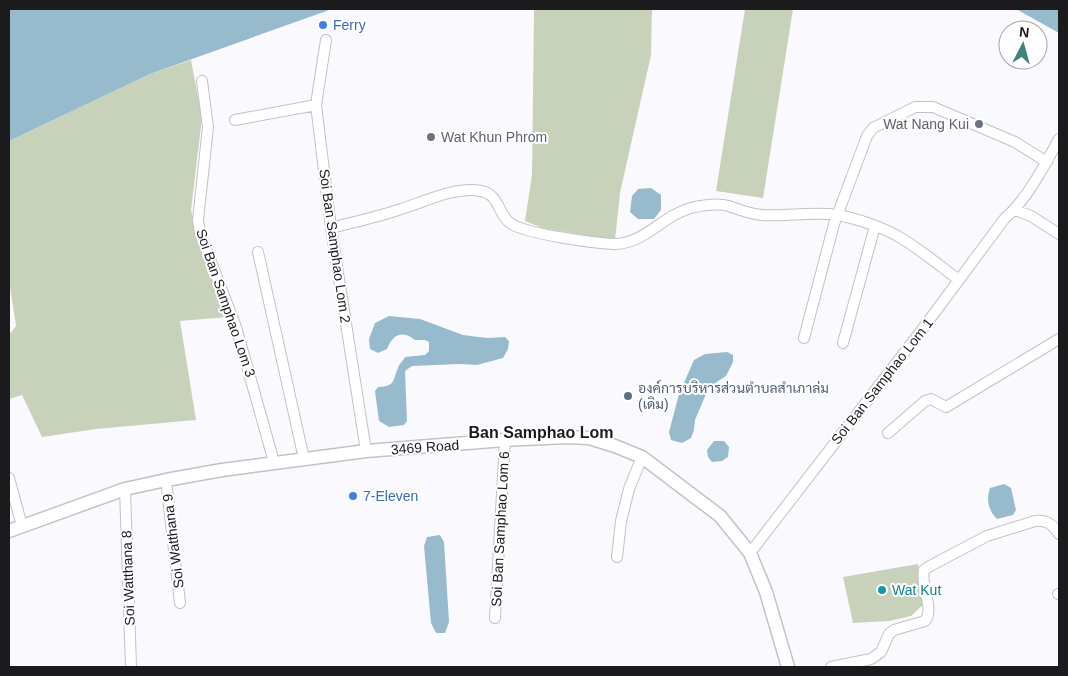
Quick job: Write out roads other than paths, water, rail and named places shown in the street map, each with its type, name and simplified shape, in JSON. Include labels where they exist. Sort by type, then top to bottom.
[{"type":"street","name":"Soi Ban Samphao Lom 2","points":[[326,40],[316,105],[331,228],[366,451]]},
{"type":"street","name":"Soi Ban Samphao Lom 3","points":[[202,82],[208,126],[198,220],[200,233],[236,327],[274,462]]},
{"type":"street","points":[[235,120],[316,105]]},
{"type":"street","points":[[804,338],[820,271],[837,215],[868,136],[873,128],[915,107],[933,107],[1015,142],[1046,162]]},
{"type":"street","name":"Soi Ban Samphao Lom 1","points":[[750,553],[1005,218],[1015,210],[1059,139]]},
{"type":"street","points":[[331,228],[400,210],[432,198],[466,190],[491,194],[509,222],[520,228],[536,233],[614,244],[631,242],[689,208],[707,205],[727,206],[748,213],[774,216],[803,213],[837,215],[875,226],[901,238],[959,280]]},
{"type":"street","points":[[1015,210],[1031,216],[1059,234]]},
{"type":"street","points":[[843,343],[875,226]]},
{"type":"street","points":[[258,252],[304,459]]},
{"type":"street","points":[[888,433],[925,401],[931,399],[946,407],[1059,339]]},
{"type":"street","name":"3469 Road","points":[[9,531],[125,489],[166,480],[274,462],[366,451],[505,440],[567,437],[589,438],[642,457],[720,516],[750,553],[766,592],[788,667]]},
{"type":"street","name":"Soi Ban Samphao Lom 6","points":[[495,618],[505,440]]},
{"type":"street","points":[[617,557],[621,521],[629,489],[642,457]]},
{"type":"street","points":[[9,478],[22,526]]},
{"type":"street","name":"Soi Watthana 9","points":[[166,480],[180,603]]},
{"type":"street","name":"Soi Watthana 8","points":[[125,489],[131,667]]},
{"type":"street","points":[[831,667],[871,659],[881,652],[888,634],[894,630],[925,621],[929,612],[922,578],[924,570],[930,566],[987,536],[1036,521],[1044,520],[1052,524],[1059,534]]},
{"type":"water","points":[[9,9],[332,9],[150,74],[9,141]]},
{"type":"water","points":[[1016,9],[1059,9],[1059,33],[1048,27],[1048,20],[1036,20]]},
{"type":"water","points":[[651,188],[661,195],[661,210],[654,219],[638,219],[630,212],[632,196],[638,189]]},
{"type":"water","points":[[389,316],[420,319],[463,335],[487,338],[505,337],[509,341],[508,349],[503,358],[477,365],[412,366],[405,371],[407,421],[404,425],[389,427],[379,421],[375,391],[378,387],[393,382],[405,357],[425,355],[429,351],[429,342],[415,340],[402,334],[392,340],[387,349],[378,353],[370,349],[369,339],[375,323]]},
{"type":"water","points":[[727,352],[733,355],[733,362],[726,376],[709,387],[695,420],[691,438],[682,443],[671,440],[669,432],[679,394],[694,360],[705,354]]},
{"type":"water","points":[[714,441],[724,441],[729,447],[728,457],[722,461],[712,462],[708,457],[707,450]]},
{"type":"water","points":[[1004,484],[1011,488],[1016,510],[1013,515],[997,519],[990,508],[988,501],[989,492],[990,488]]},
{"type":"water","points":[[440,535],[444,542],[449,622],[445,633],[436,633],[431,623],[424,546],[427,537]]},
{"type":"place","name":"Ferry","points":[[323,25]]},
{"type":"place","name":"Wat Nang Kui","points":[[979,124]]},
{"type":"place","name":"Wat Khun Phrom","points":[[431,137]]},
{"type":"place","name":"องค์การบริหารส่วนตำบลสำเภาล่ม (เดิม)","points":[[628,396]]},
{"type":"place","name":"7-Eleven","points":[[353,496]]},
{"type":"place","name":"Wat Kut","points":[[882,590]]},
{"type":"district","name":"Ban Samphao Lom","points":[[541,432]]}]
